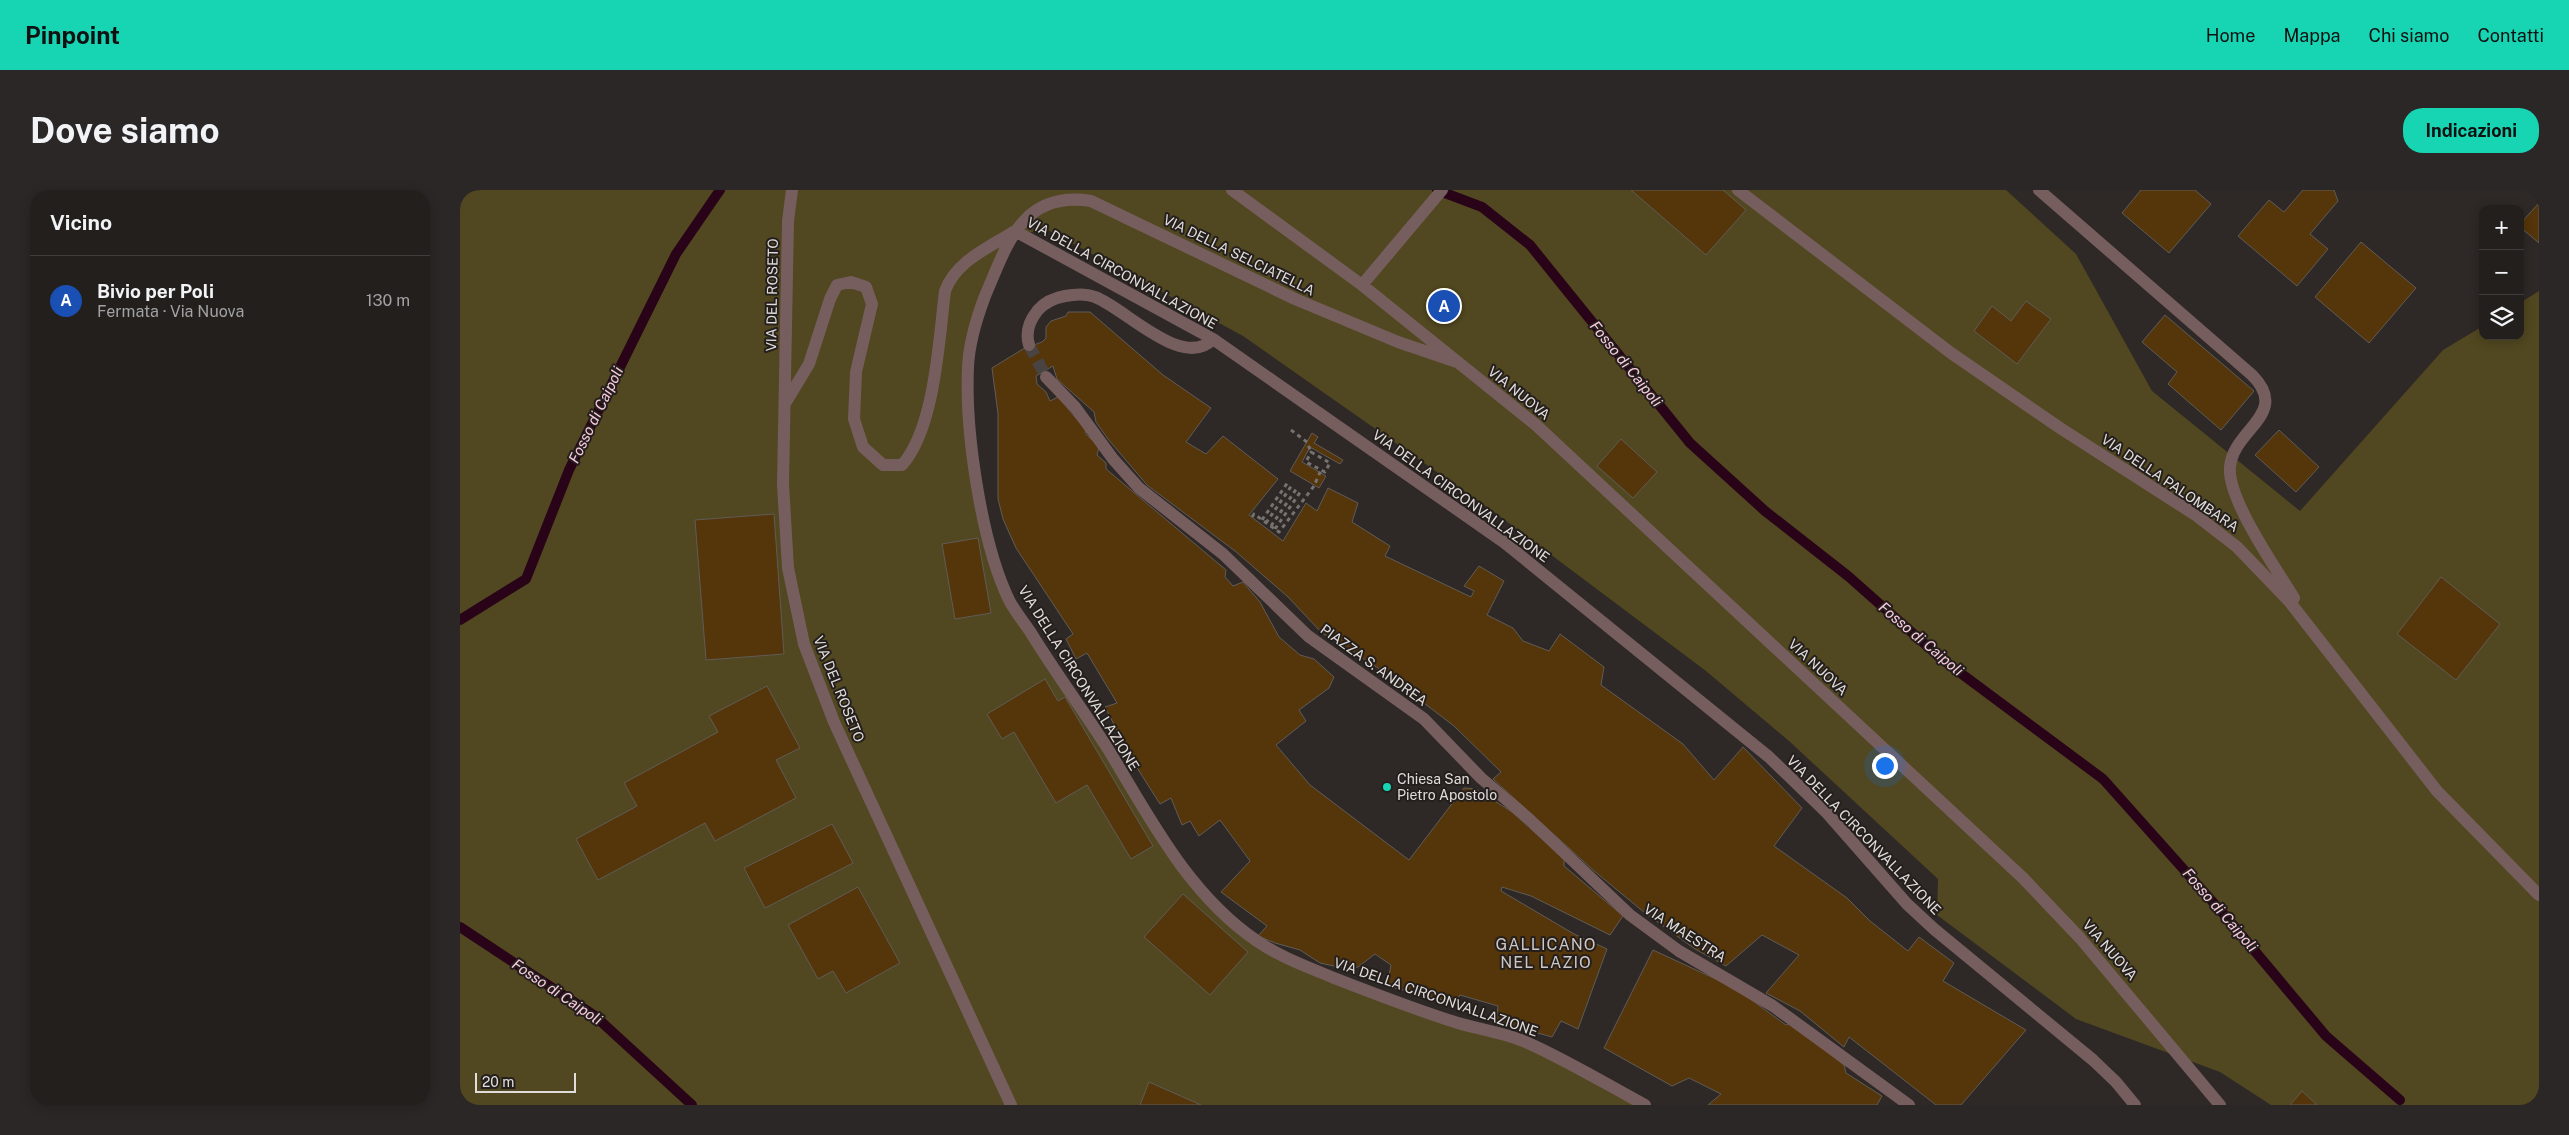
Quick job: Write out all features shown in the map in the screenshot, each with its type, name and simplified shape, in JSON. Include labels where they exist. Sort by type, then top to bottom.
[{"type":"street","name":"VIA DEL ROSETO","points":[[792,190],[788,221],[783,484],[788,568],[804,644],[834,722],[1011,1105]]},
{"type":"street","points":[[1232,190],[1362,285],[1404,238],[1442,190]]},
{"type":"street","name":"VIA DELLA PALOMBARA","points":[[1738,190],[1951,353],[2068,433],[2197,516],[2225,537],[2276,586],[2437,791],[2539,895]]},
{"type":"street","points":[[2039,190],[2252,375],[2264,390],[2266,404],[2264,412],[2236,447],[2231,459],[2230,480],[2237,501],[2315,634]]},
{"type":"street","name":"VIA DELLA SELCIATELLA","points":[[1015,231],[1036,210],[1049,204],[1071,200],[1091,201],[1295,299],[1398,342],[1457,362]]},
{"type":"street","points":[[785,403],[810,364],[830,300],[837,285],[851,282],[866,287],[872,304],[856,372],[854,419],[863,446],[883,466],[902,465],[912,453],[924,423],[945,291],[950,277],[957,268],[1015,231]]},
{"type":"street","name":"VIA DELLA CIRCONVALLAZIONE","points":[[1645,1105],[1526,1042],[1460,1024],[1375,994],[1273,950],[1238,926],[1206,897],[1148,820],[1107,748],[1010,600],[995,562],[983,515],[971,429],[968,365],[979,311],[1010,237],[1015,231],[1213,339],[1505,543],[1745,737],[1800,785],[1907,904],[1934,929],[2083,1052],[2116,1082],[2135,1105]]},
{"type":"street","name":"VIA NUOVA","points":[[1362,285],[1536,425],[2016,872],[2080,938],[2220,1105]]},
{"type":"street","points":[[1029,345],[1026,334],[1028,326],[1039,309],[1058,297],[1079,294],[1106,302],[1179,346],[1199,348],[1213,339]]},
{"type":"street","name":"PIAZZA S. ANDREA","points":[[1046,377],[1075,407],[1113,459],[1140,488],[1223,554],[1308,636],[1424,719]]},
{"type":"street","name":"VIA MAESTRA","points":[[1424,719],[1481,778],[1529,819],[1630,915],[1680,951],[1773,1006],[1908,1105]]},
{"type":"path","points":[[1291,430],[1307,442],[1310,452],[1306,462],[1325,472],[1330,463],[1310,452]]},
{"type":"path","points":[[1252,517],[1254,514],[1279,532],[1314,486],[1321,470]]},
{"type":"path","points":[[1262,520],[1288,482]]},
{"type":"path","points":[[1266,522],[1292,485]]},
{"type":"path","points":[[1271,526],[1296,488]]},
{"type":"path","points":[[1275,529],[1301,491]]},
{"type":"shaded area","points":[[460,190],[2006,190],[2076,254],[2152,391],[2300,511],[2443,350],[2479,328],[2479,340],[2524,340],[2524,300],[2539,291],[2539,1105],[2271,1105],[2220,1072],[2076,1019],[1937,915],[1938,879],[1789,741],[1706,671],[1494,512],[1243,336],[1046,229],[1010,237],[968,365],[976,477],[1010,600],[1149,820],[1222,913],[1308,967],[1526,1042],[1645,1105],[460,1105]]},
{"type":"building","points":[[1631,190],[1723,190],[1746,210],[1706,255]]},
{"type":"building","points":[[2141,190],[2195,190],[2211,204],[2169,253],[2122,213]]},
{"type":"building","points":[[2303,190],[2334,190],[2338,201],[2310,234],[2328,249],[2297,286],[2238,236],[2269,200],[2284,212]]},
{"type":"building","points":[[2539,203],[2539,243],[2524,230],[2524,220]]},
{"type":"building","points":[[2361,242],[2416,288],[2369,343],[2315,297]]},
{"type":"building","points":[[2026,301],[2051,319],[2017,364],[1974,331],[1992,306],[2011,321]]},
{"type":"building","points":[[1068,312],[1090,312],[1163,375],[1211,408],[1186,442],[1206,454],[1223,436],[1278,479],[1249,515],[1283,541],[1306,503],[1317,511],[1328,488],[1358,503],[1352,522],[1390,546],[1385,556],[1471,597],[1474,591],[1464,586],[1479,566],[1504,581],[1487,615],[1513,628],[1523,641],[1549,651],[1560,634],[1604,667],[1601,685],[1683,744],[1714,780],[1743,747],[1802,808],[1774,846],[1847,898],[1870,921],[1908,951],[1919,937],[1954,963],[1943,981],[2026,1030],[1961,1105],[1936,1105],[1849,1037],[1844,1047],[1800,1011],[1766,993],[1799,955],[1762,935],[1726,966],[1695,949],[1645,913],[1593,870],[1493,779],[1501,772],[1454,726],[1378,668],[1322,633],[1287,596],[1235,551],[1147,485],[1108,439],[1096,422],[1094,412],[1057,379],[1053,366],[1036,376],[1037,384],[1046,392],[1050,401],[1058,397],[1085,429],[1086,434],[1099,447],[1097,455],[1106,463],[1106,469],[1226,570],[1225,577],[1233,586],[1243,582],[1260,602],[1279,637],[1300,655],[1314,659],[1334,677],[1329,688],[1299,710],[1306,721],[1276,745],[1310,785],[1409,860],[1464,788],[1476,789],[1512,812],[1564,859],[1564,866],[1623,916],[1610,935],[1531,896],[1502,887],[1501,891],[1574,934],[1607,949],[1578,1029],[1561,1021],[1552,1037],[1520,1028],[1496,1025],[1498,1006],[1460,995],[1457,1000],[1451,1002],[1387,986],[1391,965],[1375,954],[1358,967],[1348,969],[1320,963],[1300,950],[1258,936],[1267,926],[1221,892],[1250,861],[1220,820],[1199,836],[1190,821],[1182,825],[1171,798],[1160,804],[1134,763],[1105,707],[1117,703],[1087,653],[1076,659],[1066,639],[1073,634],[1016,548],[1003,519],[998,499],[998,414],[992,368],[1023,349],[1042,342],[1046,338],[1046,327],[1051,321],[1066,316]]},
{"type":"building","points":[[2165,315],[2254,391],[2221,430],[2168,384],[2177,372],[2142,342]]},
{"type":"building","points":[[2279,430],[2319,467],[2296,492],[2255,455]]},
{"type":"building","points":[[1312,433],[1318,437],[1314,443],[1343,460],[1340,464],[1310,447],[1302,462],[1326,476],[1319,488],[1290,471]]},
{"type":"building","points":[[1621,439],[1657,472],[1633,498],[1597,466]]},
{"type":"building","points":[[774,514],[784,654],[706,660],[695,520]]},
{"type":"building","points":[[978,538],[991,613],[955,619],[942,544]]},
{"type":"building","points":[[2441,577],[2500,624],[2456,680],[2397,634]]},
{"type":"building","points":[[1045,679],[1058,701],[1065,697],[1153,846],[1131,859],[1087,785],[1056,803],[1014,732],[1002,739],[987,714]]},
{"type":"building","points":[[767,686],[800,748],[776,760],[796,798],[715,841],[705,823],[598,880],[576,839],[637,806],[624,783],[718,732],[709,716]]},
{"type":"building","points":[[832,824],[853,863],[765,908],[744,868]]},
{"type":"building","points":[[858,887],[900,963],[846,993],[833,971],[818,979],[788,925]]},
{"type":"building","points":[[1183,894],[1248,952],[1210,995],[1144,937]]},
{"type":"building","points":[[1653,950],[1735,988],[1786,1025],[1791,1023],[1844,1065],[1846,1073],[1882,1096],[1877,1105],[1708,1105],[1721,1094],[1689,1078],[1672,1086],[1604,1048]]},
{"type":"building","points":[[1149,1082],[1201,1105],[1140,1105]]},
{"type":"building","points":[[2302,1091],[2317,1105],[2290,1105]]},
{"type":"waterway","name":"Fosso di Caipoli","points":[[460,620],[526,579],[569,470],[676,254],[720,190]]},
{"type":"waterway","name":"Fosso di Caipoli","points":[[1437,190],[1482,207],[1530,245],[1690,443],[1765,511],[1848,576],[1943,660],[2103,779],[2228,919],[2326,1036],[2400,1100]]},
{"type":"waterway","name":"Fosso di Caipoli","points":[[460,927],[595,1016],[692,1105]]},
{"type":"tunnel","points":[[1029,345],[1046,377]]},
{"type":"place","name":"Bivio per Poli","points":[[1444,306]]},
{"type":"place","name":"Chiesa San Pietro Apostolo","points":[[1387,787]]},
{"type":"district","name":"GALLICANO NEL LAZIO","points":[[1546,953]]}]
